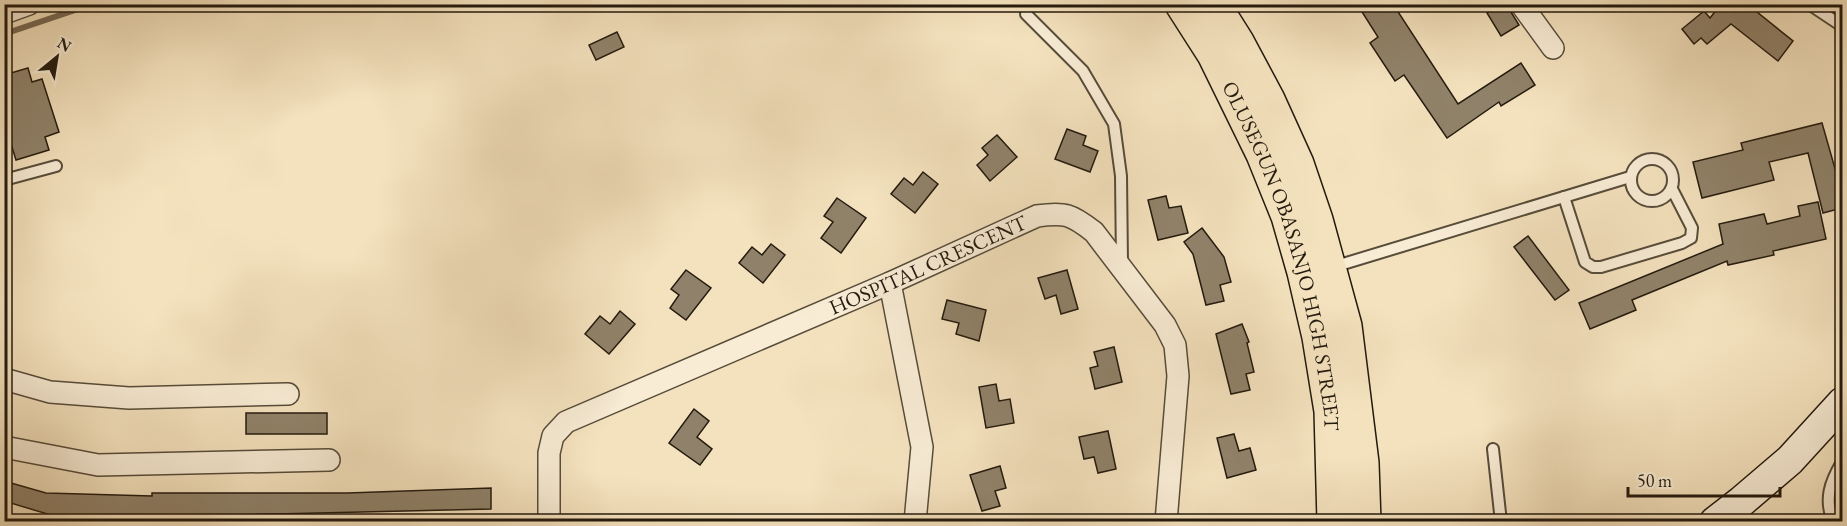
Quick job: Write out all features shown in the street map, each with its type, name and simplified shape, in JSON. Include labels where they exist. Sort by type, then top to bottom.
[{"type":"main road","name":"OLUSEGUN OBASANJO HIGH STREET","points":[[1182,4],[1214,54],[1263,154],[1288,216],[1304,272],[1331,411],[1334,522]]},
{"type":"main road","name":"OLUSEGUN OBASANJO HIGH STREET","points":[[1213,4],[1258,81],[1297,164],[1316,220],[1346,326],[1362,464],[1364,522]]},
{"type":"street","points":[[4,13],[29,4]]},
{"type":"street","points":[[1521,4],[1553,48]]},
{"type":"street","name":"HOSPITAL CRESCENT","points":[[549,522],[549,453],[553,436],[566,422],[890,283],[1037,216],[1060,212],[1079,220],[1094,232],[1165,325],[1175,345],[1178,376],[1166,522]]},
{"type":"street","points":[[890,283],[922,447],[915,522]]},
{"type":"street","points":[[4,379],[50,392],[129,399],[288,394]]},
{"type":"street","points":[[1715,522],[1790,460],[1842,403]]},
{"type":"street","points":[[4,447],[98,465],[329,460]]},
{"type":"lane","points":[[1809,4],[1842,26]]},
{"type":"lane","points":[[1026,14],[1083,71],[1114,124],[1121,176],[1122,268]]},
{"type":"lane","points":[[1655,159],[1668,166],[1673,181],[1672,189],[1660,200],[1645,201],[1632,190],[1630,177],[1632,171],[1641,162],[1655,159]]},
{"type":"lane","points":[[4,180],[56,166]]},
{"type":"lane","points":[[1329,268],[1630,177]]},
{"type":"lane","points":[[1564,197],[1585,262],[1593,267],[1601,267],[1682,243],[1691,238],[1692,228],[1672,189]]},
{"type":"lane","points":[[1493,449],[1501,522]]},
{"type":"lane","points":[[1833,522],[1827,503],[1829,489],[1842,462]]},
{"type":"building","points":[[1357,4],[1393,4],[1458,104],[1521,63],[1535,85],[1501,106],[1499,102],[1447,138],[1404,75],[1395,81],[1370,43],[1378,37]]},
{"type":"building","points":[[1501,4],[1506,4],[1519,25],[1501,36],[1487,13]]},
{"type":"building","points":[[1721,4],[1747,4],[1793,41],[1778,61],[1731,24],[1707,44],[1701,38],[1694,44],[1682,29],[1704,11],[1710,18]]},
{"type":"building","points":[[617,32],[624,47],[596,60],[589,45]]},
{"type":"building","points":[[28,68],[32,82],[42,79],[59,132],[45,137],[49,150],[16,160],[11,144],[4,146],[4,75]]},
{"type":"building","points":[[1822,123],[1842,193],[1842,208],[1823,213],[1808,153],[1769,162],[1774,180],[1702,198],[1693,162],[1743,150],[1741,143]]},
{"type":"building","points":[[1067,129],[1086,136],[1083,145],[1098,151],[1090,172],[1055,159]]},
{"type":"building","points":[[997,135],[1017,157],[990,181],[977,165],[988,155],[982,148]]},
{"type":"building","points":[[923,172],[938,184],[915,213],[891,194],[904,178],[913,185]]},
{"type":"building","points":[[1166,196],[1169,208],[1181,206],[1188,233],[1158,240],[1148,200]]},
{"type":"building","points":[[837,198],[866,218],[841,253],[821,238],[833,222],[824,216]]},
{"type":"building","points":[[1818,202],[1826,239],[1773,251],[1774,255],[1728,265],[1727,261],[1632,300],[1636,310],[1590,329],[1579,303],[1723,244],[1719,224],[1764,214],[1767,224],[1800,216],[1798,206]]},
{"type":"building","points":[[1202,228],[1224,257],[1231,282],[1220,285],[1224,301],[1206,305],[1193,254],[1184,242]]},
{"type":"building","points":[[1528,236],[1569,290],[1555,300],[1514,247]]},
{"type":"building","points":[[771,244],[785,255],[763,283],[739,263],[752,247],[762,255]]},
{"type":"building","points":[[686,270],[711,288],[686,320],[670,308],[679,295],[671,289]]},
{"type":"building","points":[[1067,270],[1078,309],[1061,314],[1056,295],[1045,299],[1038,278]]},
{"type":"building","points":[[947,300],[986,310],[979,341],[956,334],[959,323],[942,319]]},
{"type":"building","points":[[620,311],[635,324],[609,354],[585,334],[600,316],[610,324]]},
{"type":"building","points":[[1242,324],[1249,342],[1247,343],[1254,372],[1246,374],[1250,390],[1231,394],[1216,334]]},
{"type":"building","points":[[1114,347],[1122,382],[1095,389],[1090,368],[1098,366],[1094,352]]},
{"type":"building","points":[[996,384],[999,401],[1010,399],[1014,423],[986,428],[979,387]]},
{"type":"building","points":[[694,409],[709,421],[697,437],[712,449],[700,465],[669,443]]},
{"type":"building","points":[[246,413],[327,413],[327,434],[246,434]]},
{"type":"building","points":[[1108,431],[1116,469],[1098,473],[1094,457],[1084,459],[1079,437]]},
{"type":"building","points":[[1234,434],[1239,451],[1250,448],[1256,470],[1227,478],[1217,438]]},
{"type":"building","points":[[1000,466],[1006,488],[995,491],[1000,506],[982,511],[970,475]]},
{"type":"building","points":[[4,481],[46,493],[152,496],[152,493],[347,493],[491,488],[491,509],[133,515],[133,517],[115,517],[115,522],[82,522],[82,516],[54,516],[4,501]]},
{"type":"waterway","points":[[4,34],[93,4]]}]
